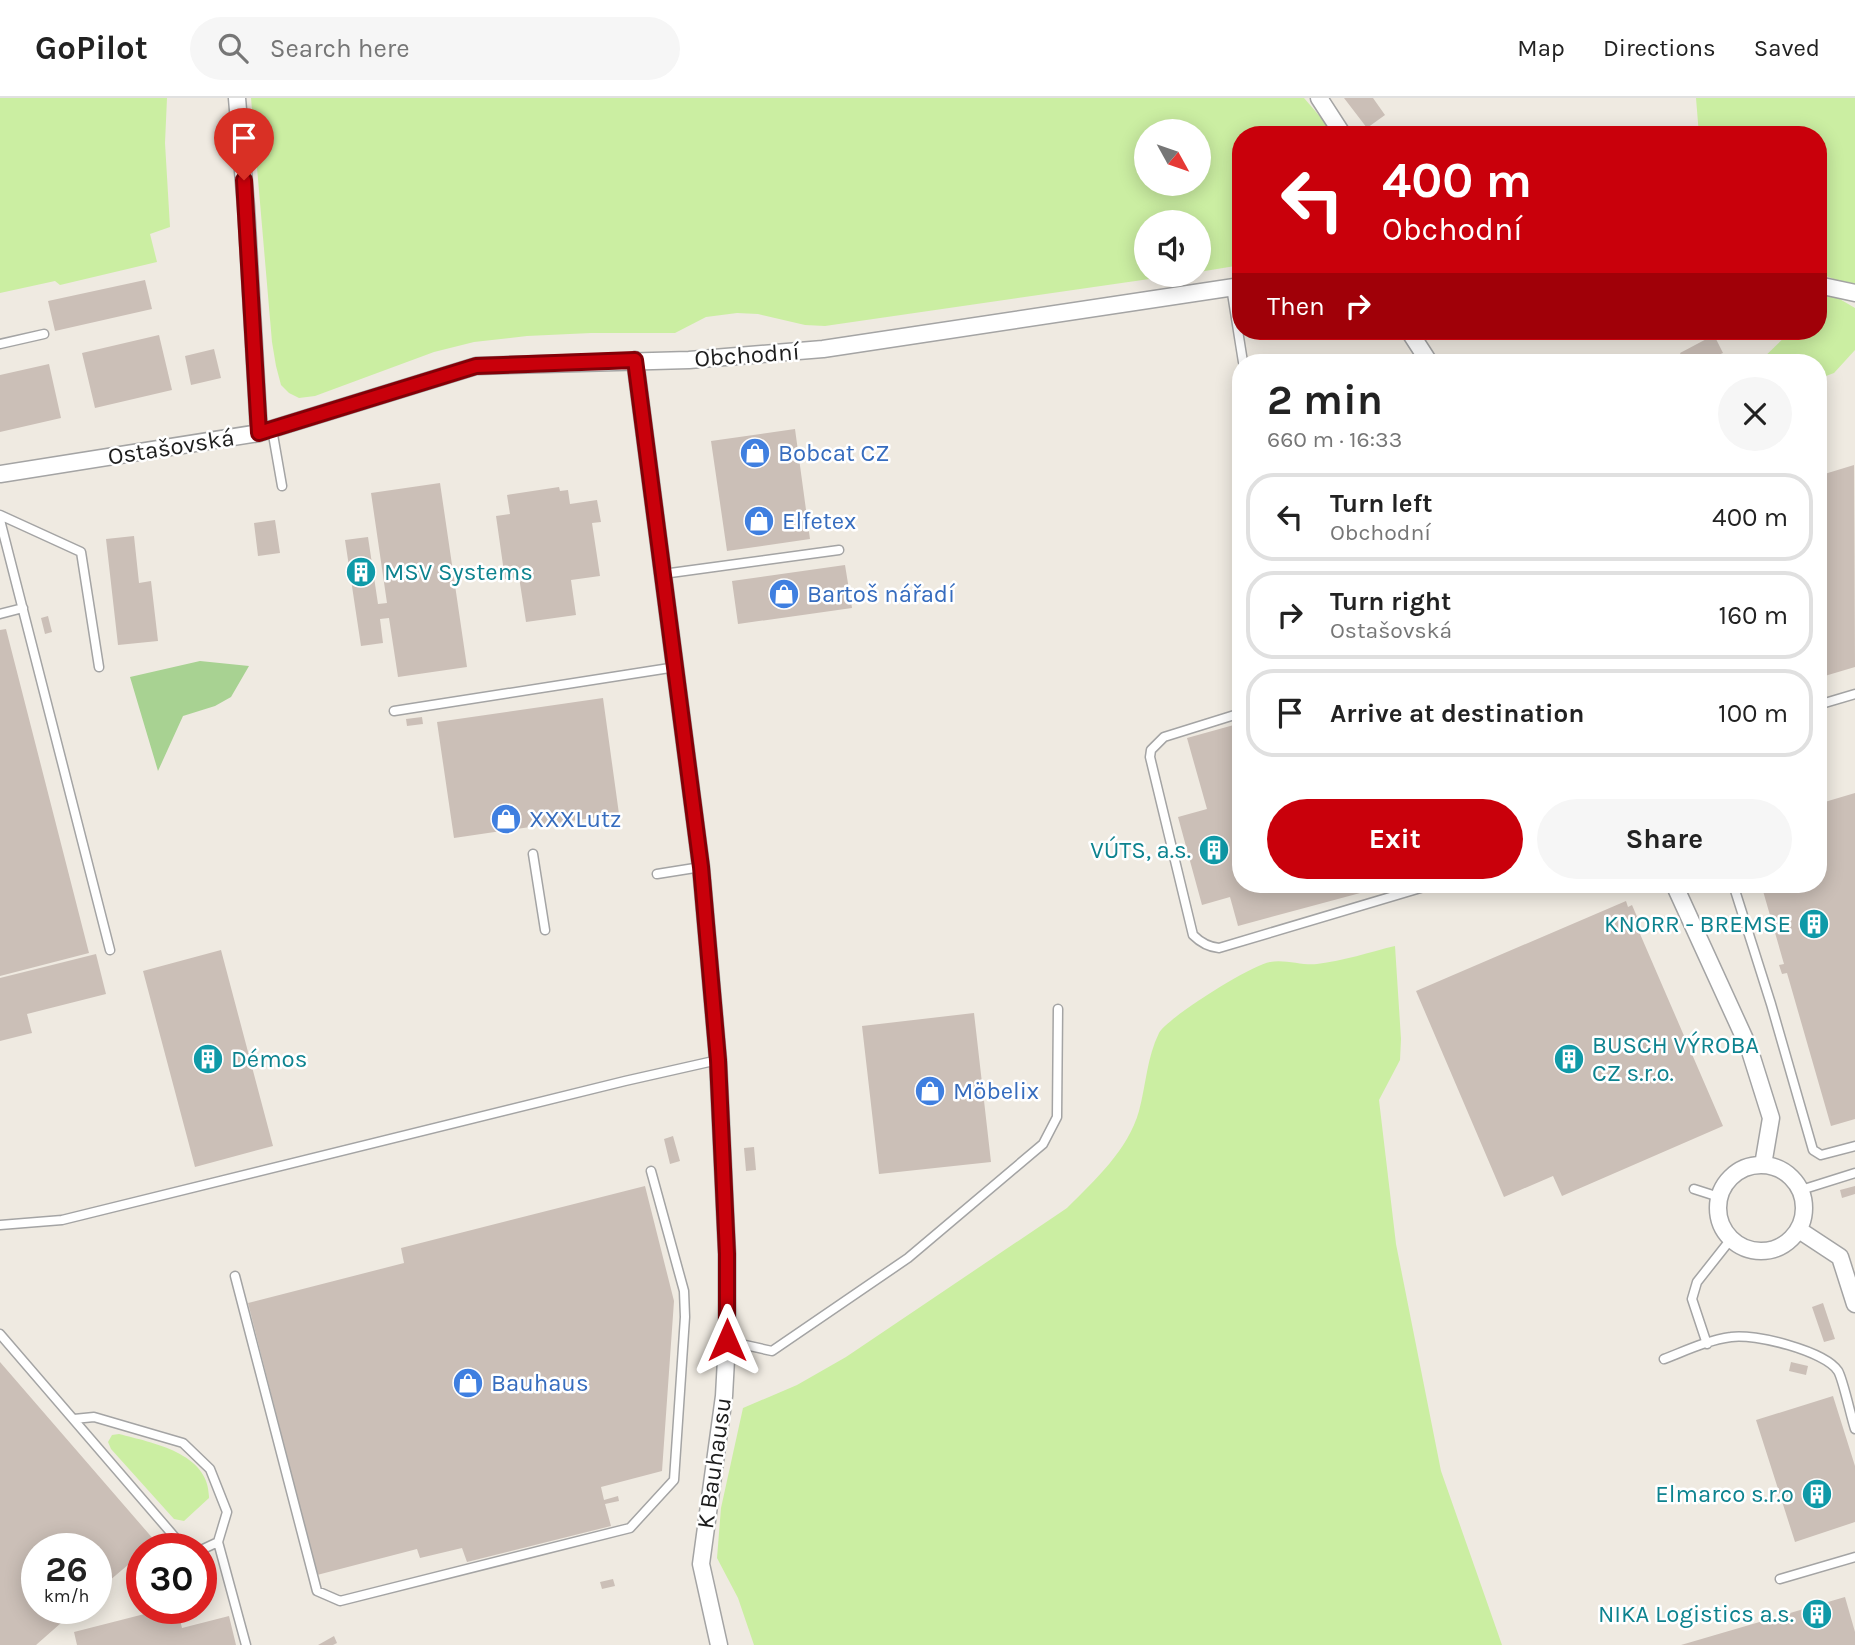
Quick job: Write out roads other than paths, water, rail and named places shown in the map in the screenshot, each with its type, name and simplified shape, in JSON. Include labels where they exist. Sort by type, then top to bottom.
[{"type":"street","name":"Ostašovská","points":[[0,474],[266,431],[237,98]]},
{"type":"street","points":[[1319,98],[1337,126]]},
{"type":"street","points":[[1827,287],[1855,293]]},
{"type":"street","name":"Obchodní","points":[[266,431],[476,366],[689,360],[822,349],[1232,288]]},
{"type":"street","name":"K Bauhausu","points":[[635,360],[701,867],[718,1060],[727,1254],[727,1340],[724,1396],[701,1564],[719,1645]]},
{"type":"street","points":[[1678,893],[1749,1048],[1764,1094],[1771,1118],[1763,1165]]},
{"type":"street","points":[[1763,1165],[1779,1168],[1792,1177],[1801,1190],[1805,1210],[1799,1230],[1789,1242],[1775,1250],[1759,1252],[1744,1248],[1731,1239],[1722,1227],[1718,1212],[1719,1197],[1728,1180],[1744,1168],[1763,1165]]},
{"type":"street","points":[[1799,1230],[1840,1257],[1855,1304]]},
{"type":"lane","points":[[0,344],[44,334]]},
{"type":"lane","points":[[266,431],[282,486]]},
{"type":"lane","points":[[0,517],[110,950]]},
{"type":"lane","points":[[0,517],[81,552],[99,667]]},
{"type":"lane","points":[[663,574],[839,550]]},
{"type":"lane","points":[[0,614],[23,608]]},
{"type":"lane","points":[[394,711],[676,667]]},
{"type":"lane","points":[[1827,702],[1855,694]]},
{"type":"lane","points":[[1232,716],[1164,737],[1150,750],[1194,935],[1199,941],[1219,948],[1404,893]]},
{"type":"lane","points":[[533,854],[545,930]]},
{"type":"lane","points":[[657,874],[701,867]]},
{"type":"lane","points":[[1735,893],[1771,1004],[1812,1150],[1821,1154],[1855,1146]]},
{"type":"lane","points":[[727,1340],[772,1351],[908,1258],[1043,1144],[1057,1117],[1058,1009]]},
{"type":"lane","points":[[0,1225],[62,1220],[718,1060]]},
{"type":"lane","points":[[235,1276],[317,1591],[340,1601],[617,1532],[630,1528],[674,1480],[685,1317],[684,1290],[651,1171]]},
{"type":"lane","points":[[1801,1190],[1855,1173]]},
{"type":"lane","points":[[1694,1189],[1719,1197]]},
{"type":"lane","points":[[1707,1344],[1692,1299],[1697,1282],[1707,1266],[1731,1239]]},
{"type":"lane","points":[[0,1334],[171,1533]]},
{"type":"lane","points":[[1664,1359],[1732,1337],[1751,1337],[1799,1349],[1824,1359],[1838,1371],[1855,1429]]},
{"type":"lane","points":[[74,1419],[94,1417],[183,1443],[210,1469],[227,1512],[218,1542],[246,1645]]},
{"type":"lane","points":[[1780,1579],[1855,1557]]},
{"type":"place","name":"Bobcat CZ","points":[[755,453]]},
{"type":"place","name":"Elfetex","points":[[759,521]]},
{"type":"place","name":"MSV Systems","points":[[361,572]]},
{"type":"place","name":"Bartoš nářadí","points":[[784,594]]},
{"type":"place","name":"XXXLutz","points":[[506,819]]},
{"type":"place","name":"VÚTS, a.s.","points":[[1214,850]]},
{"type":"place","name":"KNORR - BREMSE","points":[[1814,924]]},
{"type":"place","name":"Démos","points":[[208,1059]]},
{"type":"place","name":"BUSCH VÝROBA CZ s.r.o.","points":[[1569,1059]]},
{"type":"place","name":"Möbelix","points":[[930,1091]]},
{"type":"place","name":"Bauhaus","points":[[468,1383]]},
{"type":"place","name":"Elmarco s.r.o","points":[[1817,1494]]},
{"type":"place","name":"NIKA Logistics a.s.","points":[[1817,1614]]}]
